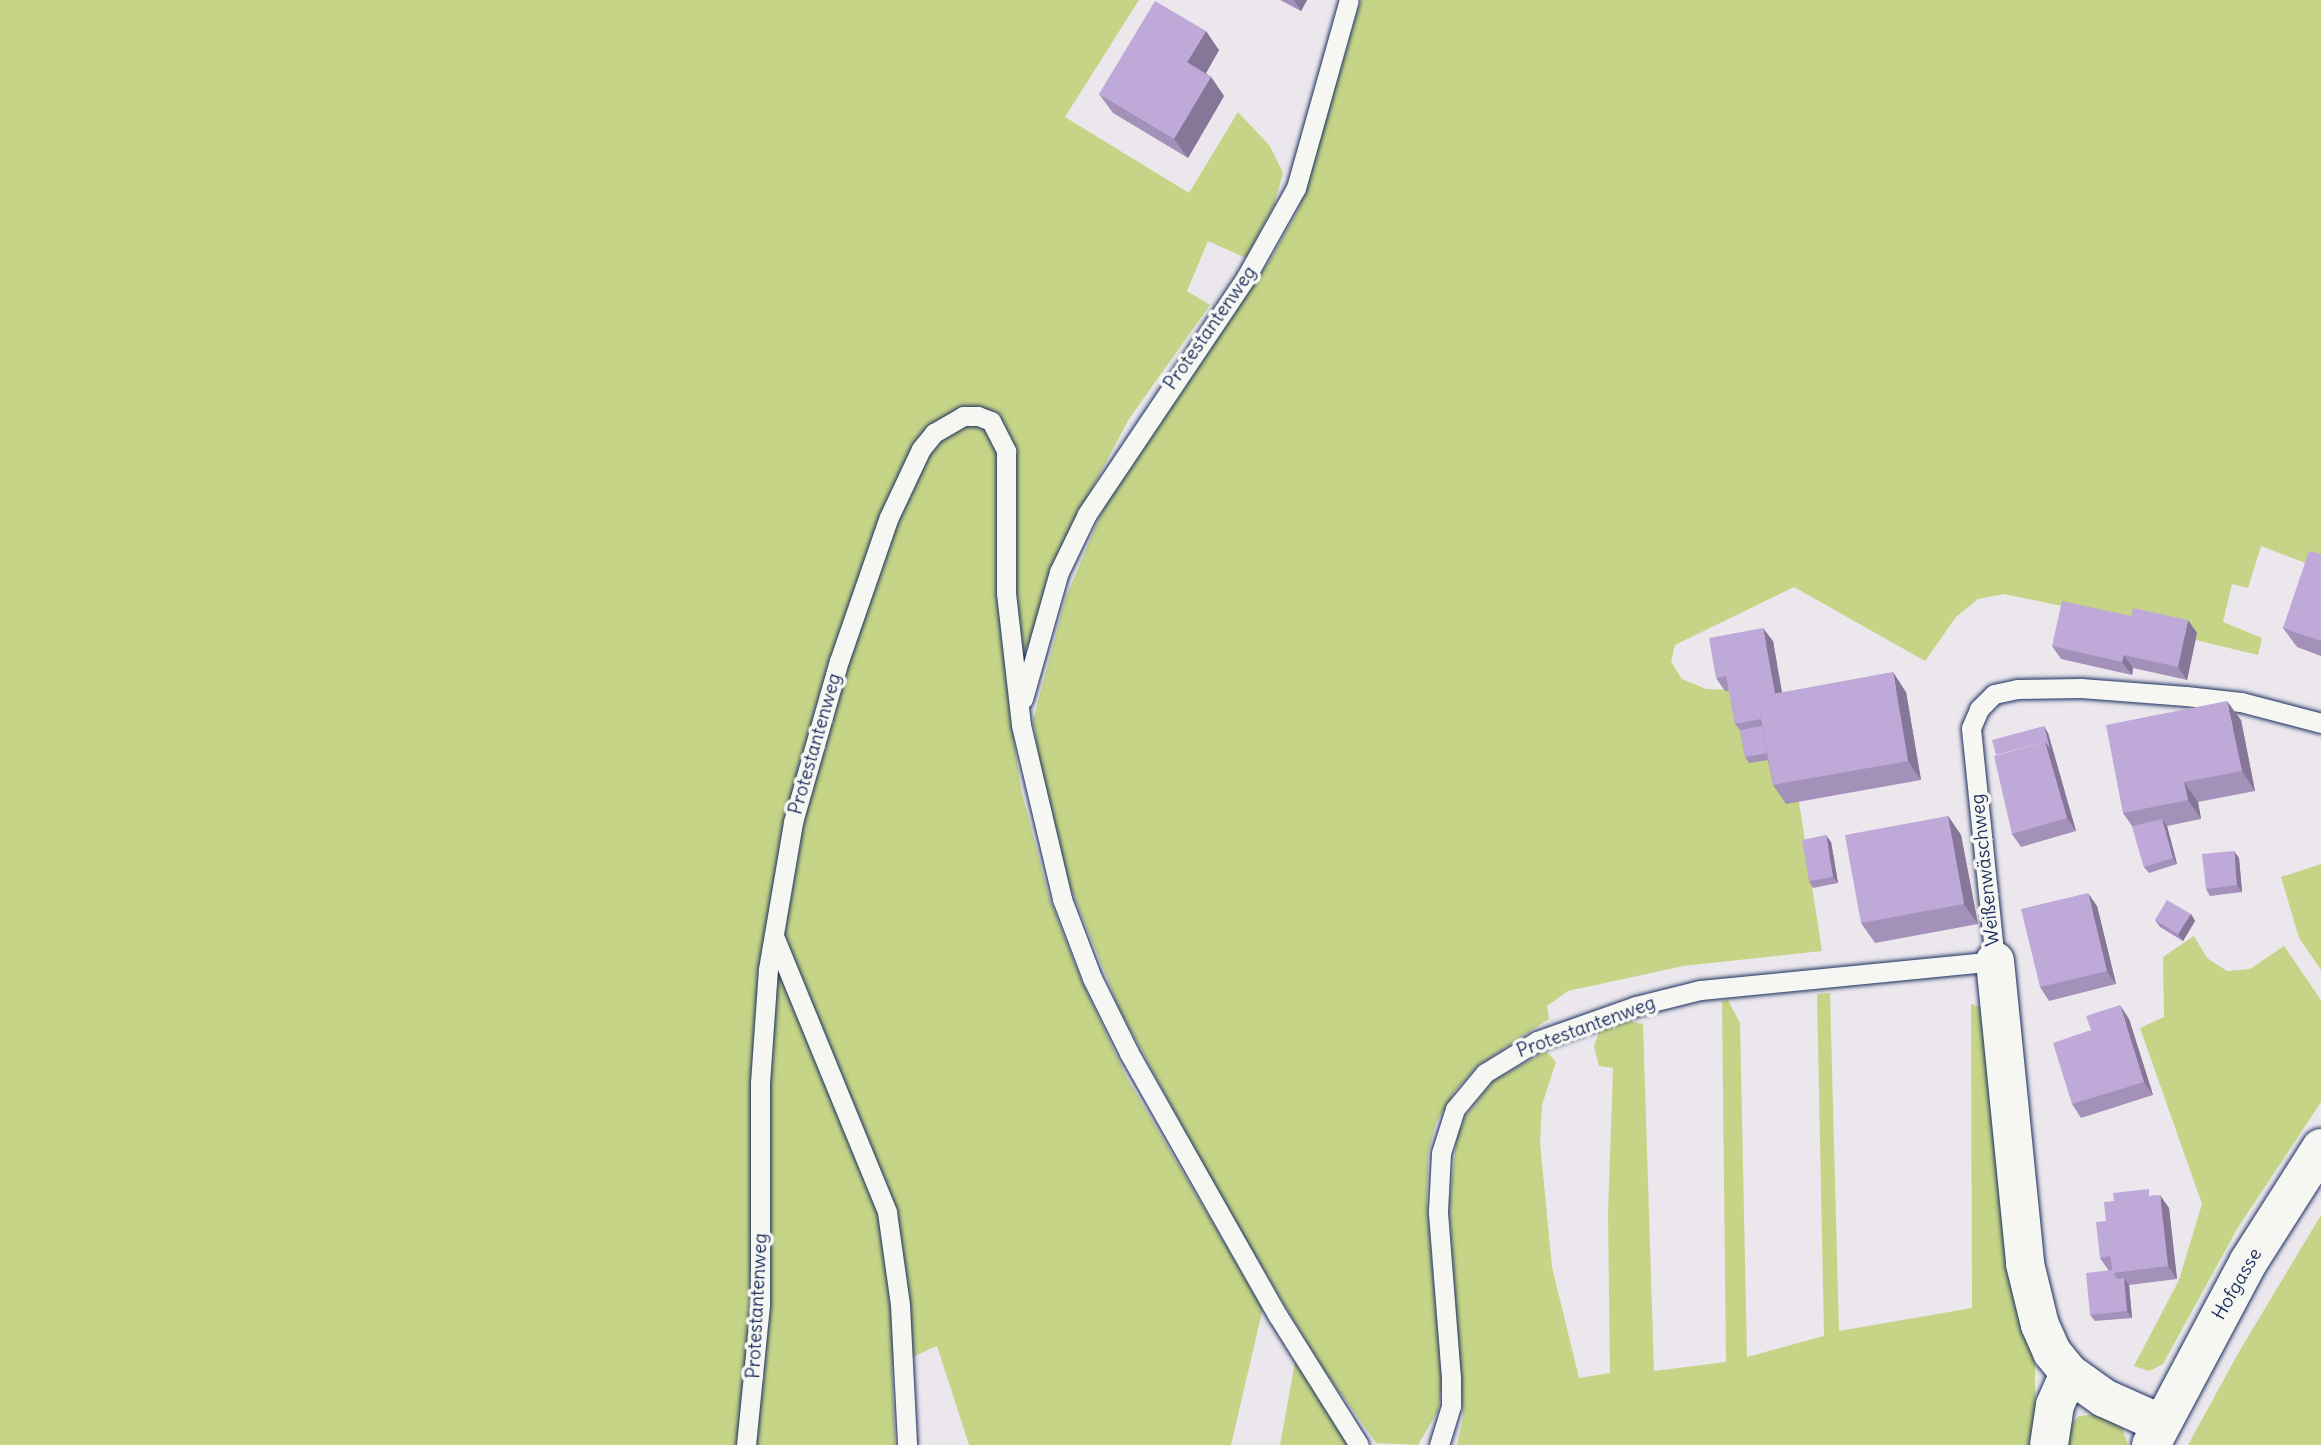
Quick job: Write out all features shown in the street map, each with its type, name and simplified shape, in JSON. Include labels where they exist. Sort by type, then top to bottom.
[{"type":"street","name":"Weißenwäschweg","points":[[1995,961],[2029,1294],[2052,1352],[2069,1373],[2156,1434]]},
{"type":"street","name":"Hofgasse","points":[[2156,1434],[2249,1261],[2321,1148]]},
{"type":"street","points":[[2049,1445],[2055,1405],[2069,1373]]},
{"type":"lane","name":"Protestantenweg","points":[[1021,724],[1040,629],[1059,572],[1087,514],[1246,277],[1296,188],[1349,0]]},
{"type":"lane","name":"Protestantenweg","points":[[746,1445],[760,1304],[760,1083],[773,935],[793,822],[839,661],[890,517],[921,449],[934,433],[963,416],[991,421],[1006,451],[1006,593],[1021,724],[1062,899],[1093,978],[1198,1177],[1359,1445]]},
{"type":"lane","name":"Weißenwäschweg","points":[[1995,961],[1971,729],[1979,709],[1994,694],[2017,689],[2081,688],[2186,696],[2241,702],[2321,723]]},
{"type":"lane","points":[[773,935],[887,1212],[900,1305],[907,1445]]},
{"type":"lane","name":"Protestantenweg","points":[[1439,1445],[1446,1431],[1451,1387],[1438,1211],[1440,1153],[1455,1109],[1485,1073],[1537,1041],[1636,1006],[1700,990],[1995,961]]},
{"type":"green space","points":[[0,0],[1139,0],[1065,117],[1189,193],[1238,112],[1270,146],[1283,173],[1274,205],[1246,258],[1208,241],[1187,291],[1210,305],[1129,419],[1085,501],[1024,655],[1012,727],[1021,789],[1050,900],[1082,982],[1127,1078],[1263,1308],[1231,1445],[969,1445],[937,1346],[892,1366],[895,1445],[0,1445]]},
{"type":"green space","points":[[1361,0],[2321,0],[2321,569],[2261,546],[2248,588],[2232,584],[2223,622],[2262,638],[2258,655],[2196,640],[2197,634],[2004,594],[1978,599],[1956,617],[1925,661],[1794,587],[1675,645],[1671,662],[1682,679],[1706,689],[1735,690],[1778,758],[1799,802],[1822,951],[1683,966],[1568,991],[1547,1006],[1549,1019],[1477,1066],[1455,1091],[1436,1123],[1428,1154],[1427,1200],[1442,1385],[1438,1411],[1418,1445],[1376,1443],[1322,1367],[1219,1195],[1120,1010],[1069,884],[1044,795],[1033,720],[1066,597],[1109,495],[1142,439],[1271,259],[1299,208]]},
{"type":"green space","points":[[2321,864],[2321,970],[2299,938],[2281,877]]},
{"type":"green space","points":[[2194,936],[2207,958],[2227,971],[2250,969],[2284,946],[2321,1000],[2321,1102],[2237,1229],[2163,1364],[2149,1371],[2134,1366],[2179,1280],[2202,1204],[2140,1028],[2164,1017],[2163,957]]},
{"type":"green space","points":[[1830,993],[1839,1331],[1972,1308],[1971,1004],[1982,1008],[2022,1325],[2035,1364],[2035,1445],[1457,1445],[1463,1416],[1449,1205],[1457,1136],[1465,1117],[1493,1081],[1546,1051],[1556,1062],[1542,1105],[1540,1143],[1552,1267],[1579,1378],[1610,1373],[1608,1213],[1613,1068],[1599,1066],[1594,1046],[1600,1029],[1624,1020],[1643,1024],[1654,1371],[1726,1362],[1722,1002],[1728,1000],[1740,1023],[1747,1357],[1824,1336],[1817,994]]},
{"type":"green space","points":[[2321,1215],[2321,1445],[2188,1445],[2240,1350]]},
{"type":"green space","points":[[1295,1362],[1349,1445],[1280,1445]]},
{"type":"green space","points":[[2101,1414],[2122,1428],[2128,1445],[2063,1445],[2065,1430],[2079,1416]]},
{"type":"building","points":[[1155,1],[1206,31],[1187,62],[1211,77],[1174,139],[1099,94]]},
{"type":"building","points":[[2309,551],[2321,554],[2321,641],[2283,628]]},
{"type":"building","points":[[2062,601],[2131,616],[2133,608],[2188,620],[2178,667],[2124,655],[2122,662],[2052,646]]},
{"type":"building","points":[[1763,628],[1775,693],[1772,694],[1775,710],[1760,713],[1761,719],[1735,724],[1726,676],[1716,678],[1709,638]]},
{"type":"building","points":[[1893,672],[1908,761],[1773,785],[1760,713],[1775,710],[1772,694]]},
{"type":"building","points":[[2227,701],[2242,771],[2184,782],[2188,800],[2123,813],[2106,725]]},
{"type":"building","points":[[1762,726],[1767,753],[1745,757],[1740,730]]},
{"type":"building","points":[[2044,726],[2050,748],[2045,742],[1996,755],[1992,740]]},
{"type":"building","points":[[2045,742],[2067,818],[2012,834],[1994,756]]},
{"type":"building","points":[[1948,816],[1964,904],[1861,923],[1845,835]]},
{"type":"building","points":[[2162,819],[2173,858],[2144,867],[2132,826]]},
{"type":"building","points":[[1826,835],[1833,877],[1809,881],[1802,840]]},
{"type":"building","points":[[2234,851],[2237,885],[2206,889],[2202,854]]},
{"type":"building","points":[[2088,893],[2107,971],[2040,987],[2021,909]]},
{"type":"building","points":[[2167,900],[2191,914],[2178,934],[2155,920]]},
{"type":"building","points":[[2120,1005],[2144,1082],[2072,1104],[2053,1043],[2091,1030],[2086,1016]]},
{"type":"building","points":[[2149,1189],[2149,1196],[2160,1195],[2168,1266],[2113,1273],[2110,1256],[2100,1258],[2096,1222],[2106,1221],[2104,1202],[2114,1201],[2113,1193]]},
{"type":"building","points":[[2112,1270],[2117,1279],[2124,1278],[2127,1311],[2090,1315],[2086,1273]]}]
